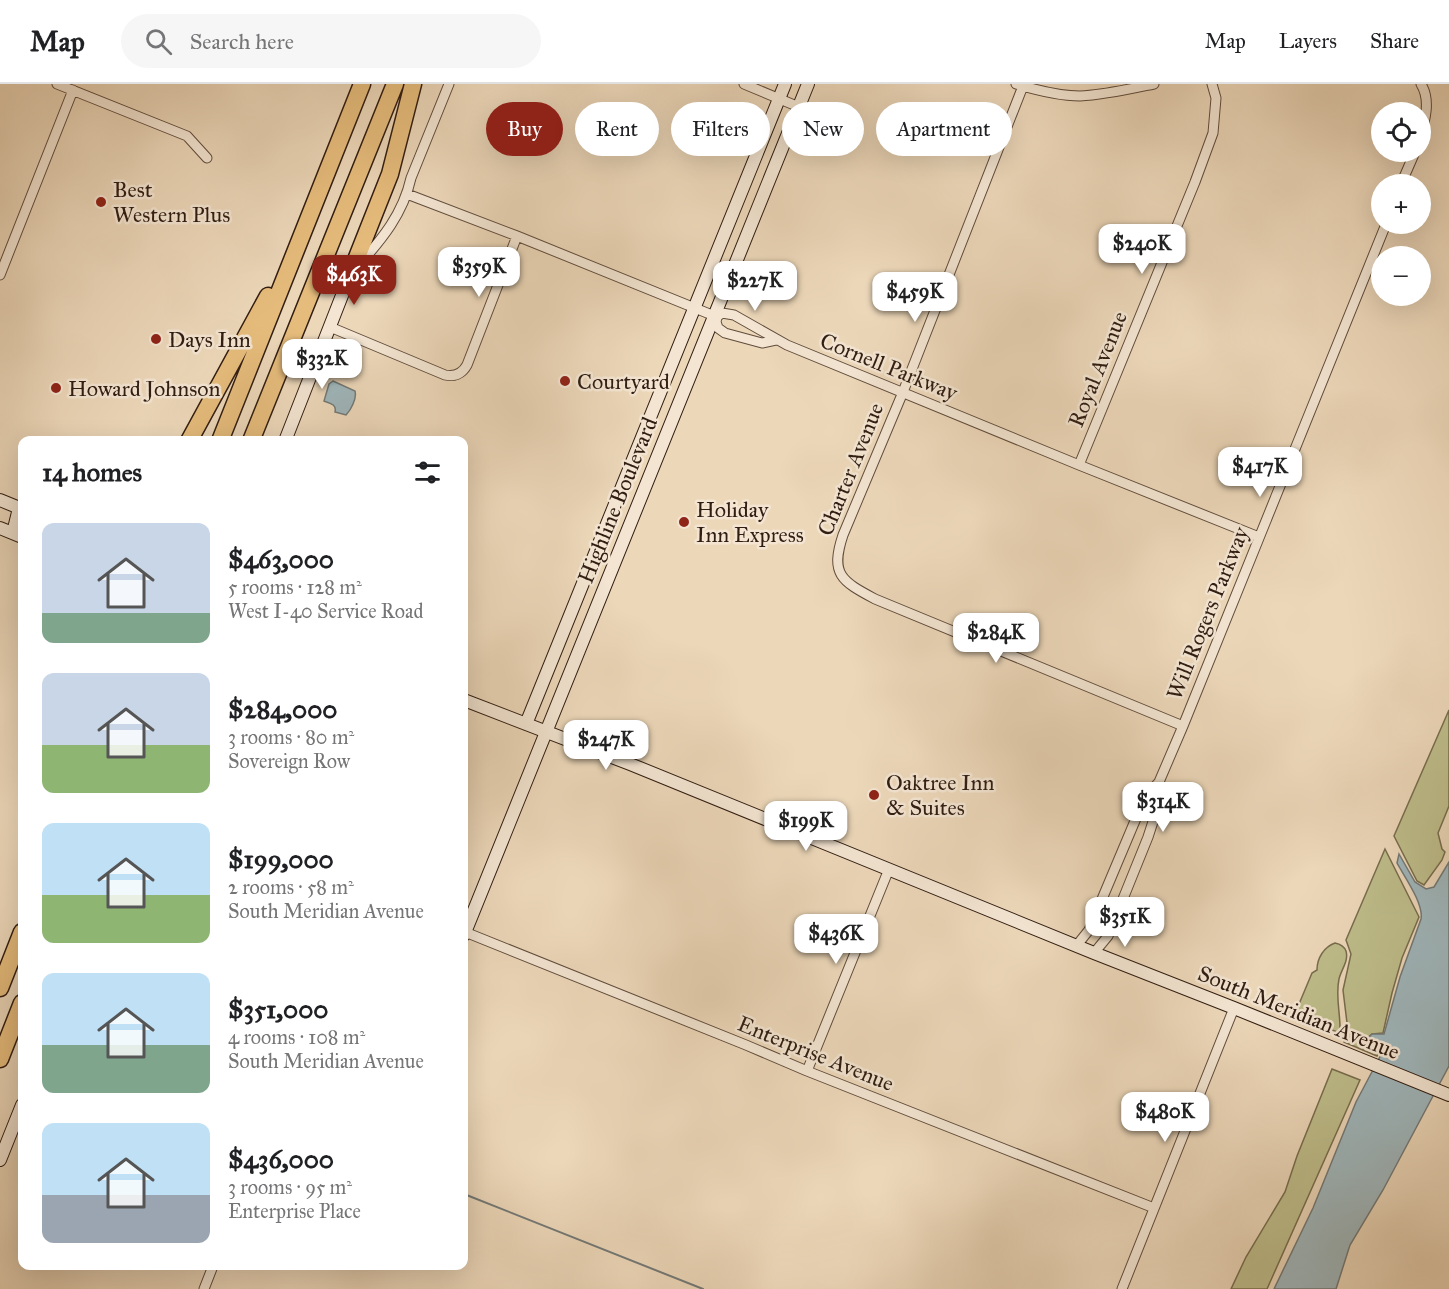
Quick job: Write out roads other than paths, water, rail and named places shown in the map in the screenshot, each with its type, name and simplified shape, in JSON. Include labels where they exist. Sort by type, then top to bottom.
[{"type":"highway","points":[[222,436],[362,84]]},
{"type":"highway","points":[[253,436],[395,84]]},
{"type":"highway","points":[[350,275],[390,174],[413,84]]},
{"type":"highway","points":[[192,436],[304,229]]},
{"type":"highway","points":[[0,988],[18,942]]},
{"type":"highway","points":[[0,1059],[18,1013]]},
{"type":"street","points":[[57,84],[187,136],[207,158]]},
{"type":"street","points":[[287,436],[350,275],[392,226],[407,194],[411,178],[449,84]]},
{"type":"street","points":[[744,84],[786,102]]},
{"type":"street","name":"Highline Boulevard","points":[[525,724],[785,84]]},
{"type":"street","name":"Highline Boulevard","points":[[801,102],[808,84]]},
{"type":"street","points":[[1019,85],[1058,94],[1080,96],[1154,84]]},
{"type":"street","name":"Royal Avenue","points":[[1079,465],[1198,175],[1213,133],[1216,98],[1212,84]]},
{"type":"street","points":[[1421,84],[1424,88],[1426,102]]},
{"type":"street","name":"Charter Avenue","points":[[1019,85],[903,392],[843,535],[837,567],[851,585],[874,599],[1183,726]]},
{"type":"street","points":[[0,275],[73,90]]},
{"type":"street","name":"Highline Boulevard","points":[[468,924],[782,150]]},
{"type":"street","name":"Cornell Parkway","points":[[407,194],[716,316],[722,313],[734,315],[770,334],[776,340],[1259,537]]},
{"type":"street","name":"Will Rogers Parkway","points":[[1094,953],[1108,936],[1143,849],[1160,800],[1160,782],[1382,234]]},
{"type":"street","points":[[330,327],[445,375],[457,375],[467,365],[517,236]]},
{"type":"street","points":[[716,316],[718,328],[725,333],[762,343],[776,340]]},
{"type":"street","points":[[0,500],[18,508]]},
{"type":"street","points":[[0,528],[18,535]]},
{"type":"street","points":[[548,669],[568,677]]},
{"type":"street","name":"South Meridian Avenue","points":[[468,702],[1449,1095]]},
{"type":"street","name":"Will Rogers Parkway","points":[[1077,945],[1089,930],[1147,795],[1160,782]]},
{"type":"street","points":[[1125,842],[1143,849]]},
{"type":"street","points":[[807,1071],[889,869]]},
{"type":"street","points":[[1114,869],[1131,877]]},
{"type":"street","name":"Enterprise Avenue","points":[[468,936],[1154,1208]]},
{"type":"street","points":[[1122,1289],[1234,1008]]},
{"type":"street","points":[[0,1160],[18,1115]]},
{"type":"street","points":[[204,1289],[211,1270]]},
{"type":"water","points":[[333,381],[355,391],[353,404],[346,415],[335,412],[334,406],[324,401],[329,384]]},
{"type":"water","points":[[1399,854],[1415,882],[1426,889],[1434,887],[1449,862],[1449,1066],[1383,1190],[1350,1245],[1336,1289],[1274,1289],[1313,1208],[1356,1102],[1383,1051],[1365,1044],[1366,1040],[1372,1034],[1384,1034],[1400,977],[1421,919],[1417,898],[1397,863]]},
{"type":"waterway","points":[[468,1196],[703,1289]]},
{"type":"place","name":"Best Western Plus","points":[[101,202]]},
{"type":"place","name":"Days Inn","points":[[156,339]]},
{"type":"place","name":"Courtyard","points":[[565,381]]},
{"type":"place","name":"Howard Johnson","points":[[56,388]]},
{"type":"place","name":"Holiday Inn Express","points":[[684,522]]},
{"type":"place","name":"Oaktree Inn & Suites","points":[[874,795]]}]
